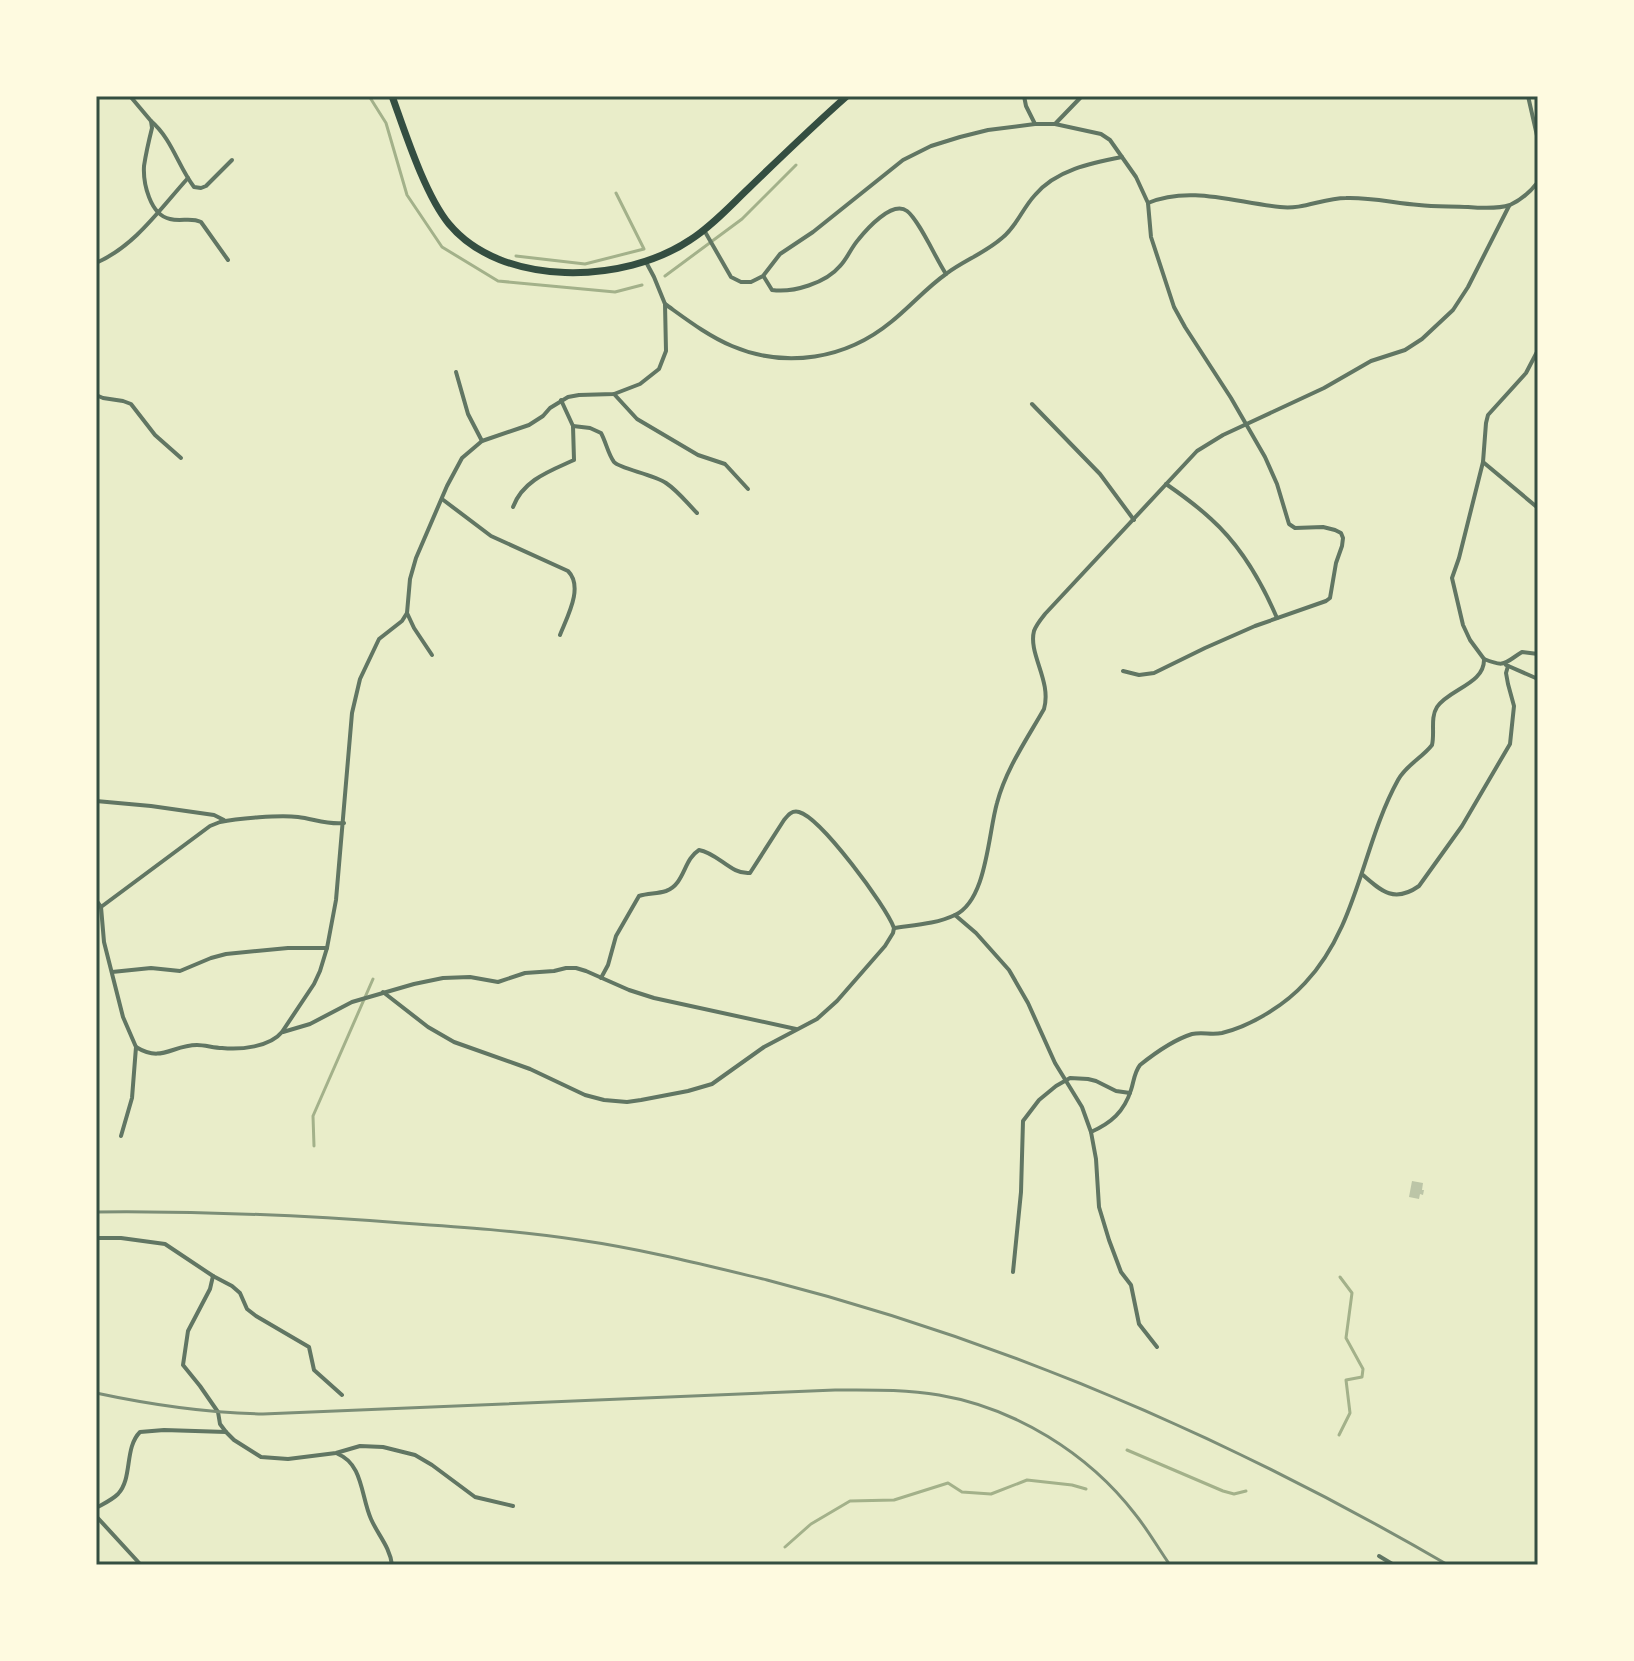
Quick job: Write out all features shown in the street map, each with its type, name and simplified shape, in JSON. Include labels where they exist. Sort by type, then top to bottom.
[{"type":"main road","points":[[392,96],[435,202],[461,238],[501,262],[581,273],[618,270],[646,262],[690,241],[847,96]]},
{"type":"street","points":[[130,96],[165,135],[181,169],[194,187],[206,186],[232,160]]},
{"type":"street","points":[[1024,96],[1035,124]]},
{"type":"street","points":[[1055,124],[1082,96]]},
{"type":"street","points":[[1528,96],[1538,140]]},
{"type":"street","points":[[151,121],[144,168],[151,202],[158,212],[171,220],[195,219],[201,222],[228,260]]},
{"type":"street","points":[[704,229],[731,277],[746,283],[763,276],[780,254],[813,232],[903,160],[931,146],[988,130],[1035,124],[1055,124],[1101,134],[1110,140],[1136,177],[1148,203],[1151,237],[1174,307],[1265,457],[1289,524],[1295,528],[1335,530],[1343,538],[1329,599],[1205,648],[1154,673],[1139,675],[1123,671]]},
{"type":"street","points":[[665,304],[730,346],[778,359],[819,357],[849,348],[890,323],[946,274],[1001,239],[1015,226],[1035,194],[1061,174],[1122,157]]},
{"type":"street","points":[[96,263],[125,246],[188,178]]},
{"type":"street","points":[[894,928],[955,915],[973,898],[980,884],[1002,787],[1047,701],[1033,639],[1035,628],[1045,614],[1197,451],[1371,361],[1405,350],[1422,339],[1453,310],[1509,206],[1538,182]]},
{"type":"street","points":[[1148,203],[1175,196],[1226,198],[1281,208],[1348,198],[1421,206],[1509,206]]},
{"type":"street","points":[[763,276],[772,290],[779,291],[828,277],[841,266],[875,222],[894,209],[901,208],[914,218],[946,274]]},
{"type":"street","points":[[136,1047],[153,1055],[196,1045],[226,1049],[272,1041],[282,1032],[314,984],[327,948],[336,900],[352,713],[360,679],[379,639],[402,621],[407,613],[410,579],[416,558],[442,499],[462,458],[482,441],[529,425],[561,400],[579,395],[614,394],[640,384],[659,369],[666,351],[665,304],[646,262]]},
{"type":"street","points":[[1538,350],[1526,373],[1488,415],[1483,462],[1452,578],[1463,625],[1484,659],[1538,679]]},
{"type":"street","points":[[456,372],[468,414],[482,441]]},
{"type":"street","points":[[614,394],[637,419],[698,455],[725,464],[748,489]]},
{"type":"street","points":[[96,395],[131,404],[155,435],[181,458]]},
{"type":"street","points":[[513,507],[532,481],[574,460],[573,426],[561,400]]},
{"type":"street","points":[[1032,404],[1100,474],[1134,520]]},
{"type":"street","points":[[573,426],[596,429],[617,465],[664,482],[697,513]]},
{"type":"street","points":[[1483,462],[1538,508]]},
{"type":"street","points":[[1166,484],[1222,530],[1261,584],[1277,618]]},
{"type":"street","points":[[442,499],[491,536],[573,576],[574,595],[560,635]]},
{"type":"street","points":[[407,613],[432,655]]},
{"type":"street","points":[[1506,665],[1522,652],[1538,654]]},
{"type":"street","points":[[1091,1132],[1114,1119],[1122,1110],[1140,1065],[1178,1040],[1197,1033],[1222,1033],[1261,1017],[1304,985],[1338,935],[1399,777],[1432,745],[1437,706],[1478,676],[1484,659]]},
{"type":"street","points":[[1362,875],[1381,890],[1402,896],[1419,886],[1462,826],[1510,744],[1514,706],[1506,665]]},
{"type":"street","points":[[96,801],[169,808],[214,815],[226,821]]},
{"type":"street","points":[[383,992],[428,1027],[454,1042],[530,1069],[585,1095],[627,1102],[712,1084],[764,1047],[817,1019],[885,946],[894,928],[871,890],[822,829],[806,816],[794,812],[784,820],[750,873],[735,870],[706,851],[699,850],[691,856],[679,881],[672,888],[639,896],[616,936],[601,978]]},
{"type":"street","points":[[101,907],[210,826],[226,821],[288,817],[328,824],[344,823]]},
{"type":"street","points":[[96,900],[101,907],[104,942],[123,1017],[136,1047],[132,1098],[121,1136]]},
{"type":"street","points":[[955,915],[1009,970],[1028,1003],[1047,1047],[1082,1107],[1091,1132],[1099,1207],[1121,1272],[1131,1285],[1139,1324],[1157,1347]]},
{"type":"street","points":[[96,942],[104,942]]},
{"type":"street","points":[[112,972],[151,968],[180,971],[226,954],[327,948]]},
{"type":"street","points":[[282,1032],[310,1024],[352,1002],[443,978],[470,977],[498,982],[525,973],[566,968],[576,968],[654,998],[798,1029]]},
{"type":"street","points":[[1013,1272],[1021,1192],[1023,1121],[1039,1100],[1070,1078],[1096,1081],[1116,1091],[1130,1093]]},
{"type":"street","points":[[96,1238],[165,1244],[237,1289],[247,1309],[309,1347],[314,1370],[342,1395]]},
{"type":"street","points":[[213,1276],[210,1289],[188,1331],[183,1365],[218,1412],[220,1424],[234,1440],[261,1457],[288,1459],[336,1453],[360,1446],[402,1451],[432,1465],[475,1497],[513,1506]]},
{"type":"street","points":[[96,1508],[114,1498],[123,1487],[134,1441],[140,1432],[226,1432]]},
{"type":"street","points":[[336,1453],[348,1458],[356,1472],[371,1520],[391,1556],[392,1565]]},
{"type":"street","points":[[96,1516],[141,1565]]},
{"type":"street","points":[[1379,1556],[1394,1565]]},
{"type":"building","points":[[1412,1181],[1423,1183],[1423,1195],[1420,1194],[1419,1199],[1409,1197]]},
{"type":"waterway","points":[[369,96],[386,123],[407,195],[442,247],[498,281],[615,292],[642,285]]},
{"type":"waterway","points":[[665,276],[742,219],[796,165]]},
{"type":"waterway","points":[[516,256],[585,264],[644,249],[616,193]]},
{"type":"waterway","points":[[314,1146],[313,1116],[373,979]]},
{"type":"waterway","points":[[1339,1435],[1350,1413],[1346,1380],[1362,1377],[1363,1369],[1346,1338],[1352,1293],[1340,1277]]},
{"type":"waterway","points":[[1127,1450],[1223,1491],[1234,1494],[1246,1491]]},
{"type":"waterway","points":[[785,1547],[811,1524],[850,1501],[894,1500],[948,1483],[962,1492],[991,1494],[1027,1480],[1086,1489]]},
{"type":"railway","points":[[96,1212],[287,1216],[513,1232],[626,1248],[767,1280],[944,1333],[1117,1399],[1285,1477],[1448,1565]]},
{"type":"railway","points":[[96,1393],[179,1408],[263,1414],[835,1390],[939,1395],[995,1410],[1048,1436],[1072,1453],[1116,1492],[1140,1520],[1170,1565]]}]
